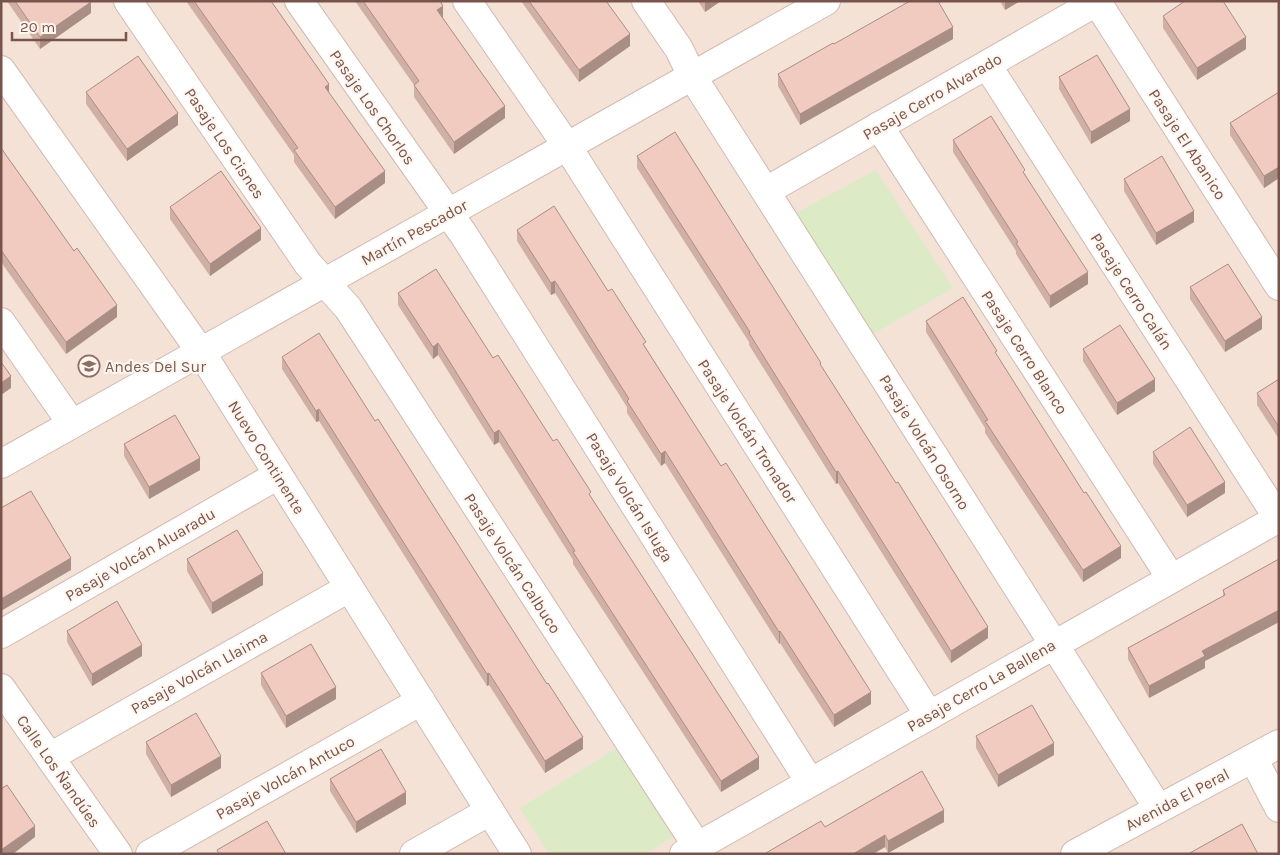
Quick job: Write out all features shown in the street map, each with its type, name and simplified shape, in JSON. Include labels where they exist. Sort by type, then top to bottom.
[{"type":"street","name":"Pasaje Los Cisnes","points":[[128,1],[308,264],[325,282]]},
{"type":"street","name":"Pasaje Los Chorlos","points":[[299,1],[448,213]]},
{"type":"street","name":"Pasaje Volcán Tronador","points":[[467,1],[567,146],[929,715]]},
{"type":"street","name":"Pasaje Volcán Osorno","points":[[646,1],[679,49],[692,76],[1158,808]]},
{"type":"street","name":"Martín Pescador","points":[[1,464],[826,1]]},
{"type":"street","name":"Pasaje Cerro Alvarado","points":[[766,191],[1098,2]]},
{"type":"street","name":"Pasaje El Abanico","points":[[1098,2],[1279,286]]},
{"type":"street","name":"Pasaje Cerro Calán","points":[[987,64],[1278,518]]},
{"type":"street","name":"Nuevo Continente","points":[[1,70],[201,352],[517,854]]},
{"type":"street","name":"Pasaje Cerro Blanco","points":[[879,126],[1171,578]]},
{"type":"street","name":"Pasaje Volcán Isluga","points":[[448,213],[464,235],[810,782]]},
{"type":"street","name":"Pasaje Volcán Calbuco","points":[[325,282],[348,308],[691,850]]},
{"type":"street","points":[[1,322],[72,424]]},
{"type":"street","name":"Pasaje Volcán Aluaradu","points":[[1,634],[278,475]]},
{"type":"street","name":"Pasaje Cerro La Ballena","points":[[691,850],[1278,518]]},
{"type":"street","name":"Pasaje Volcán Llaima","points":[[50,757],[349,588]]},
{"type":"street","name":"Calle Los Ñandúes","points":[[1,688],[118,854]]},
{"type":"street","name":"Pasaje Volcán Antuco","points":[[150,854],[421,701]]},
{"type":"street","name":"Avenida El Peral","points":[[1075,854],[1279,744]]},
{"type":"street","points":[[1253,758],[1279,808]]},
{"type":"street","points":[[414,854],[490,811]]},
{"type":"shaded area","points":[[1,1],[1279,1],[1279,854],[1,854]]},
{"type":"green space","points":[[876,170],[953,288],[873,334],[794,214]]},
{"type":"green space","points":[[617,748],[673,837],[646,854],[549,854],[520,808]]},
{"type":"building","points":[[15,1],[91,1],[91,2],[40,37]]},
{"type":"building","points":[[194,1],[271,1],[329,84],[325,87],[385,171],[335,207],[294,150],[298,148]]},
{"type":"building","points":[[363,1],[440,1],[443,6],[437,10],[505,106],[454,142],[414,85],[419,81]]},
{"type":"building","points":[[529,1],[606,1],[630,34],[579,70]]},
{"type":"building","points":[[910,1],[938,1],[953,27],[800,114],[778,74]]},
{"type":"building","points":[[1185,1],[1223,1],[1246,37],[1197,68],[1163,16]]},
{"type":"building","points":[[1097,55],[1130,109],[1091,132],[1059,77]]},
{"type":"building","points":[[138,56],[178,113],[127,149],[86,92]]},
{"type":"building","points":[[1279,92],[1279,167],[1264,176],[1230,123]]},
{"type":"building","points":[[991,116],[1025,170],[1023,172],[1088,272],[1050,296],[953,140]]},
{"type":"building","points":[[675,132],[988,627],[951,651],[637,156]]},
{"type":"building","points":[[1,148],[74,251],[77,248],[117,305],[66,342],[1,250]]},
{"type":"building","points":[[1162,156],[1194,211],[1156,233],[1124,179]]},
{"type":"building","points":[[221,171],[261,228],[210,264],[170,207]]},
{"type":"building","points":[[554,206],[608,291],[612,289],[646,342],[643,344],[721,466],[726,463],[871,692],[834,715],[779,632],[665,451],[661,454],[555,281],[551,283],[517,230]]},
{"type":"building","points":[[1228,264],[1262,317],[1225,341],[1190,287]]},
{"type":"building","points":[[436,269],[493,358],[498,355],[553,441],[557,439],[591,492],[589,494],[759,757],[721,781],[573,552],[575,551],[499,430],[494,433],[438,343],[433,347],[398,293]]},
{"type":"building","points":[[963,297],[997,351],[995,352],[1084,493],[1086,492],[1121,546],[1083,570],[985,421],[988,420],[926,321]]},
{"type":"building","points":[[1120,325],[1155,379],[1117,403],[1083,349]]},
{"type":"building","points":[[319,333],[375,421],[378,419],[547,684],[583,737],[545,761],[489,673],[487,674],[319,409],[316,411],[282,357]]},
{"type":"building","points":[[1,362],[11,376],[1,383]]},
{"type":"building","points":[[1279,379],[1279,427],[1257,393]]},
{"type":"building","points":[[175,415],[200,458],[149,487],[124,444]]},
{"type":"building","points":[[1190,427],[1225,482],[1187,505],[1153,452]]},
{"type":"building","points":[[31,491],[71,558],[1,599],[1,508]]},
{"type":"building","points":[[237,530],[263,573],[212,603],[187,559]]},
{"type":"building","points":[[1279,559],[1279,610],[1202,651],[1205,656],[1149,686],[1128,648],[1225,595],[1223,590]]},
{"type":"building","points":[[117,601],[142,645],[92,674],[67,631]]},
{"type":"building","points":[[311,644],[336,687],[286,716],[261,673]]},
{"type":"building","points":[[1032,705],[1054,743],[998,775],[976,736]]},
{"type":"building","points":[[196,713],[221,756],[171,785],[146,742]]},
{"type":"building","points":[[381,749],[406,792],[356,822],[330,779]]},
{"type":"building","points":[[922,771],[944,810],[888,841],[885,835],[853,854],[766,854],[821,821],[825,827]]},
{"type":"building","points":[[7,785],[35,826],[1,850],[1,789]]},
{"type":"building","points":[[267,821],[286,854],[219,854],[217,850]]},
{"type":"building","points":[[1242,824],[1258,854],[1188,854]]},
{"type":"place","name":"Andes Del Sur","points":[[89,366]]}]
